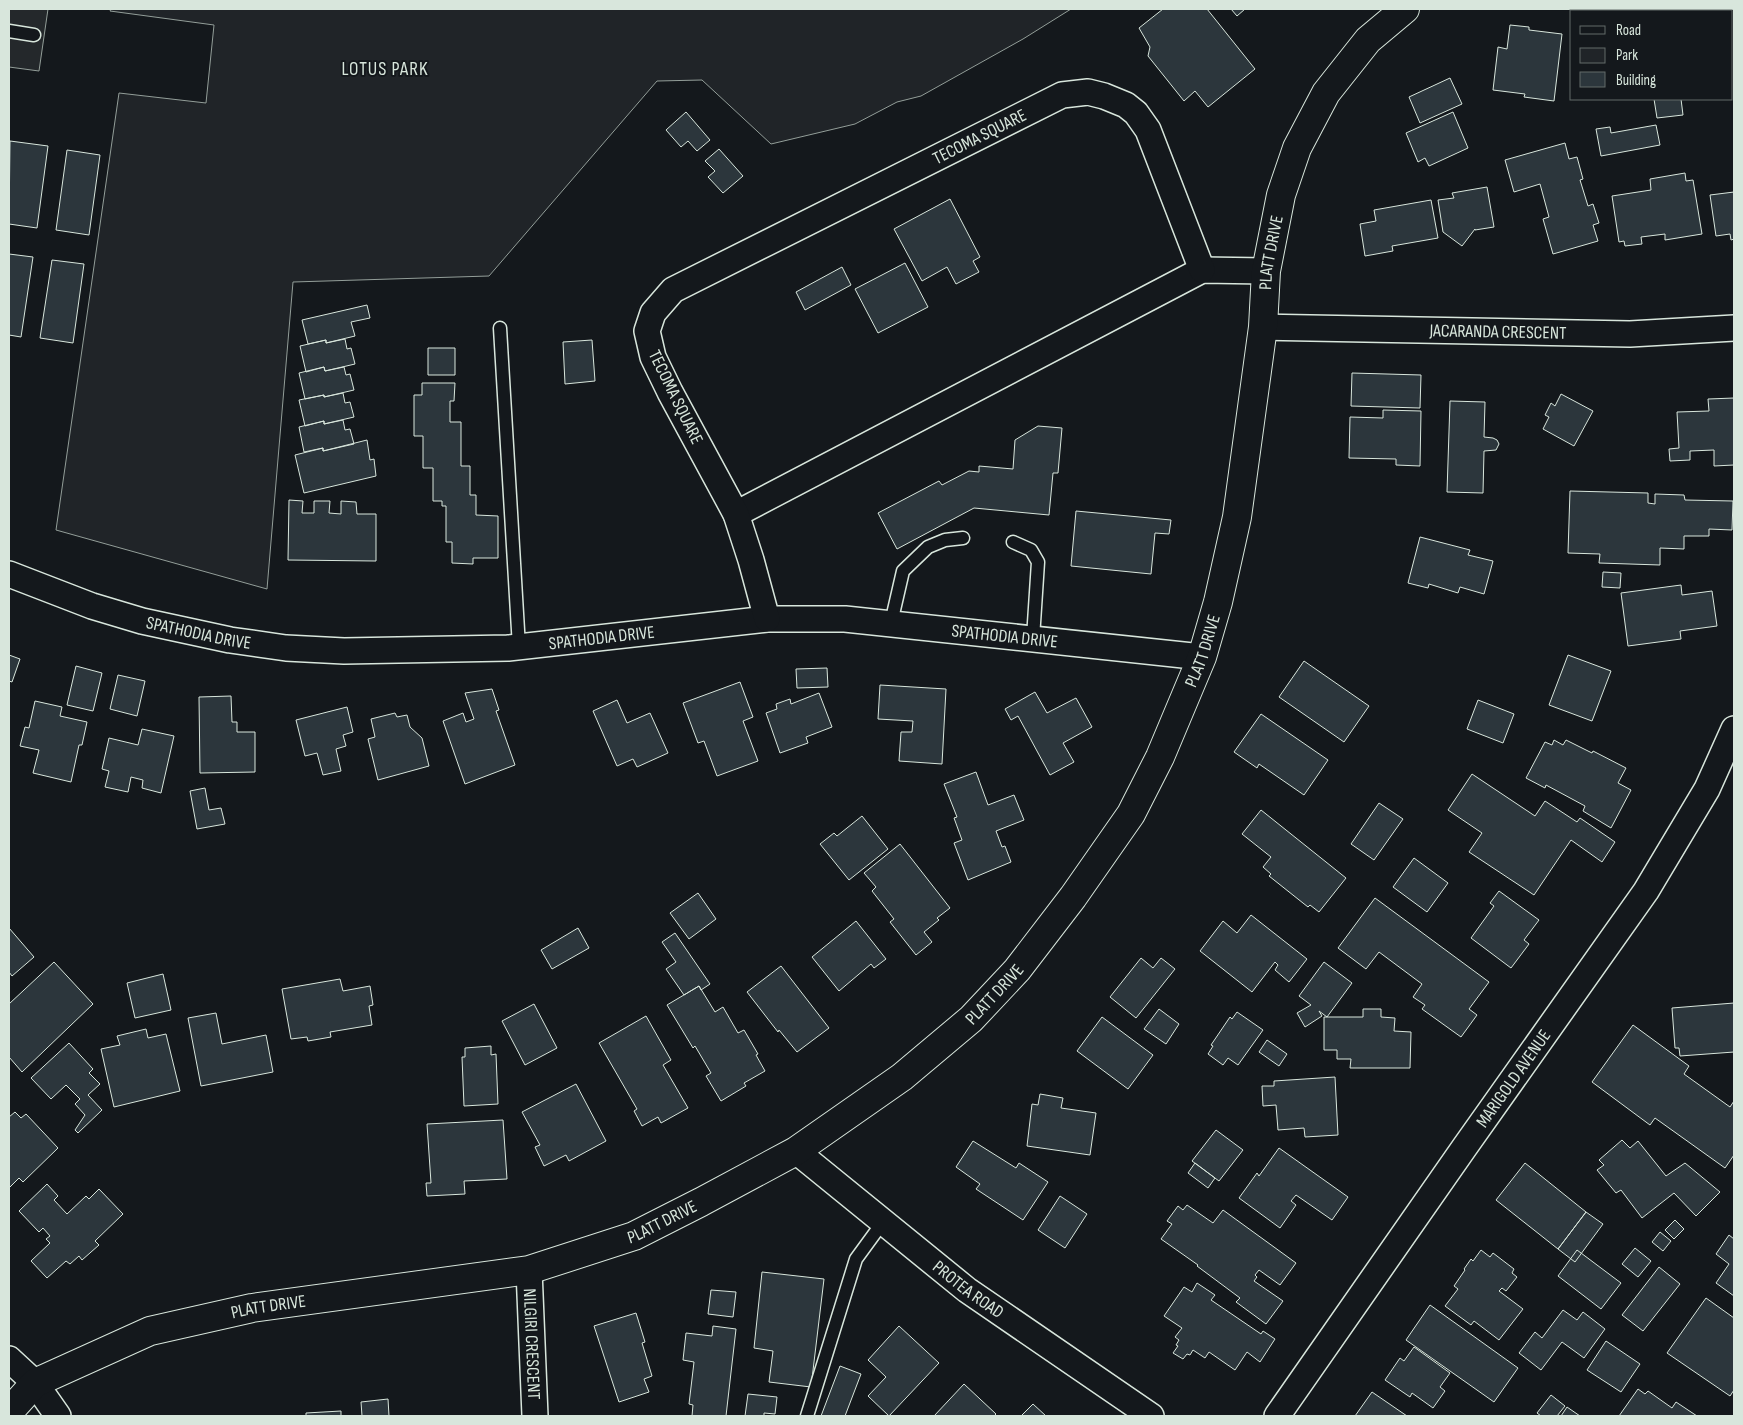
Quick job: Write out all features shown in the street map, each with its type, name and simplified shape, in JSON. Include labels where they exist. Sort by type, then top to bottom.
[{"type":"street","name":"PLATT DRIVE","points":[[9,1412],[34,1383],[150,1331],[252,1308],[529,1270],[634,1236],[796,1151],[916,1066],[971,1019],[1017,970],[1072,898],[1131,814],[1160,757],[1202,657],[1218,602],[1238,517],[1263,327],[1266,271],[1281,195],[1297,148],[1326,93],[1368,40],[1405,9]]},
{"type":"street","name":"TECOMA SQUARE","points":[[767,619],[736,514],[653,357],[648,331],[650,322],[653,313],[673,290],[1062,95],[1088,92],[1126,105],[1136,113],[1148,130],[1202,270]]},
{"type":"street","points":[[736,514],[1202,270],[1266,271]]},
{"type":"street","name":"JACARANDA CRESCENT","points":[[1263,327],[1630,334],[1734,328]]},
{"type":"street","name":"SPATHODIA DRIVE","points":[[9,574],[92,606],[142,621],[230,640],[286,648],[344,651],[519,647],[767,619],[845,619],[1202,657]]},
{"type":"street","name":"MARIGOLD AVENUE","points":[[1277,1416],[1646,891],[1707,789],[1734,729]]},
{"type":"street","name":"PROTEA ROAD","points":[[796,1151],[967,1290],[1151,1416]]},
{"type":"street","name":"NILGIRI CRESCENT","points":[[529,1270],[535,1416]]},
{"type":"street","points":[[9,1359],[34,1383],[58,1416]]},
{"type":"lane","points":[[9,31],[34,35]]},
{"type":"lane","points":[[500,328],[519,647]]},
{"type":"lane","points":[[892,623],[902,570],[928,547],[945,540],[963,538]]},
{"type":"lane","points":[[1013,542],[1031,550],[1038,562],[1033,638]]},
{"type":"lane","points":[[807,1416],[856,1259],[883,1222]]},
{"type":"green space","points":[[111,9],[1071,9],[1023,39],[921,96],[897,102],[855,124],[771,144],[702,80],[657,81],[489,276],[293,282],[267,589],[56,530],[119,93],[206,103],[214,25],[110,11]]},
{"type":"shaded area","points":[[9,9],[48,9],[39,71],[9,67]]},
{"type":"building","points":[[1163,9],[1207,9],[1255,69],[1208,107],[1195,91],[1184,101],[1148,56],[1150,47],[1139,28]]},
{"type":"building","points":[[1231,9],[1245,9],[1237,16]]},
{"type":"building","points":[[1586,9],[1640,9],[1640,10]]},
{"type":"building","points":[[1510,25],[1529,27],[1529,30],[1562,34],[1554,101],[1524,97],[1525,94],[1493,90],[1498,47],[1507,49]]},
{"type":"building","points":[[1450,78],[1462,104],[1420,123],[1409,97]]},
{"type":"building","points":[[1654,100],[1681,100],[1683,115],[1657,118]]},
{"type":"building","points":[[686,112],[710,140],[697,151],[688,141],[681,147],[666,130]]},
{"type":"building","points":[[1453,112],[1468,148],[1429,166],[1425,158],[1418,162],[1406,133]]},
{"type":"building","points":[[1656,125],[1660,145],[1601,156],[1596,129],[1610,127],[1611,133]]},
{"type":"building","points":[[10,141],[48,146],[37,228],[9,224]]},
{"type":"building","points":[[1565,143],[1569,159],[1577,157],[1583,179],[1580,180],[1588,206],[1593,204],[1599,223],[1593,225],[1598,241],[1553,254],[1543,219],[1549,217],[1540,184],[1514,192],[1505,160]]},
{"type":"building","points":[[719,149],[743,176],[723,193],[708,177],[715,171],[705,161]]},
{"type":"building","points":[[67,150],[100,155],[89,235],[56,230]]},
{"type":"building","points":[[1685,173],[1686,181],[1693,180],[1702,234],[1665,240],[1665,234],[1641,237],[1642,244],[1625,246],[1624,241],[1619,242],[1612,196],[1651,190],[1650,179]]},
{"type":"building","points":[[1487,187],[1494,227],[1475,229],[1462,246],[1443,232],[1438,200],[1454,198],[1452,193]]},
{"type":"building","points":[[1734,192],[1734,239],[1731,240],[1730,234],[1716,236],[1710,195]]},
{"type":"building","points":[[950,199],[980,257],[973,261],[979,272],[956,284],[947,267],[922,281],[894,229]]},
{"type":"building","points":[[1431,200],[1438,238],[1392,246],[1393,251],[1365,256],[1360,224],[1376,221],[1374,210]]},
{"type":"building","points":[[9,254],[33,257],[21,337],[9,335]]},
{"type":"building","points":[[52,260],[84,264],[73,343],[40,338]]},
{"type":"building","points":[[905,263],[928,307],[878,333],[855,289]]},
{"type":"building","points":[[842,267],[851,285],[805,310],[796,292]]},
{"type":"building","points":[[367,305],[370,318],[351,322],[355,336],[326,343],[326,340],[308,344],[302,320]]},
{"type":"building","points":[[345,339],[347,349],[351,348],[355,364],[325,371],[324,367],[306,372],[300,346],[326,340],[326,343]]},
{"type":"building","points":[[592,340],[595,381],[565,384],[563,342]]},
{"type":"building","points":[[428,348],[455,348],[455,375],[428,375]]},
{"type":"building","points":[[324,367],[325,371],[344,367],[346,375],[350,374],[354,390],[305,399],[299,373]]},
{"type":"building","points":[[1352,373],[1421,375],[1420,408],[1351,406]]},
{"type":"building","points":[[422,383],[455,383],[454,401],[450,401],[450,422],[461,422],[461,466],[470,466],[470,495],[476,495],[476,515],[498,516],[498,558],[473,558],[473,564],[452,563],[452,542],[446,542],[446,506],[442,506],[442,501],[433,501],[433,468],[423,468],[423,436],[414,436],[414,395],[422,395]]},
{"type":"building","points":[[343,393],[345,403],[350,402],[354,417],[305,426],[299,400]]},
{"type":"building","points":[[1561,394],[1593,411],[1574,446],[1543,429],[1549,417],[1545,415],[1551,403],[1555,406]]},
{"type":"building","points":[[1734,398],[1734,465],[1714,466],[1714,450],[1690,451],[1690,460],[1670,461],[1669,449],[1679,448],[1677,412],[1709,411],[1708,399]]},
{"type":"building","points":[[1450,401],[1485,402],[1484,437],[1493,438],[1499,444],[1496,450],[1484,451],[1483,493],[1447,492]]},
{"type":"building","points":[[1383,410],[1421,411],[1420,466],[1396,465],[1396,459],[1349,458],[1350,417],[1383,418]]},
{"type":"building","points":[[343,420],[345,430],[350,429],[354,444],[323,451],[323,448],[304,452],[299,427],[324,421],[324,424]]},
{"type":"building","points":[[1038,426],[1062,428],[1058,473],[1053,473],[1049,515],[974,508],[897,549],[878,513],[939,481],[942,485],[969,471],[979,472],[979,466],[1013,469],[1015,440]]},
{"type":"building","points":[[367,440],[370,460],[374,459],[376,476],[304,493],[295,455],[323,448],[323,451]]},
{"type":"building","points":[[1570,491],[1648,493],[1648,503],[1655,504],[1655,494],[1684,495],[1685,500],[1733,501],[1732,530],[1709,529],[1709,536],[1684,536],[1684,549],[1660,548],[1660,565],[1599,563],[1600,554],[1568,553]]},
{"type":"building","points":[[289,500],[303,501],[302,513],[314,513],[314,501],[330,501],[329,513],[341,514],[341,501],[356,502],[357,514],[376,514],[376,561],[288,560]]},
{"type":"building","points":[[1076,511],[1171,520],[1169,534],[1155,533],[1151,574],[1071,566]]},
{"type":"building","points":[[1420,537],[1470,550],[1468,555],[1493,561],[1484,594],[1460,587],[1458,593],[1429,584],[1428,588],[1408,583]]},
{"type":"building","points":[[1603,572],[1621,573],[1620,588],[1602,587]]},
{"type":"building","points":[[1681,585],[1682,595],[1712,591],[1717,626],[1680,631],[1681,639],[1628,646],[1621,593]]},
{"type":"building","points":[[9,655],[20,659],[12,682],[9,681]]},
{"type":"building","points":[[1568,655],[1611,671],[1592,721],[1549,705]]},
{"type":"building","points":[[1304,661],[1369,706],[1344,742],[1279,697]]},
{"type":"building","points":[[76,666],[102,673],[93,711],[67,705]]},
{"type":"building","points":[[827,668],[828,687],[797,688],[796,669]]},
{"type":"building","points":[[118,675],[145,681],[137,716],[110,709]]},
{"type":"building","points":[[740,682],[753,717],[743,721],[758,761],[717,776],[704,741],[698,743],[683,703]]},
{"type":"building","points":[[880,685],[946,689],[942,764],[899,761],[901,732],[912,732],[913,721],[878,719]]},
{"type":"building","points":[[492,689],[499,710],[496,711],[515,765],[465,784],[443,721],[463,713],[466,722],[474,719],[465,693]]},
{"type":"building","points":[[1035,692],[1047,713],[1076,698],[1092,727],[1063,743],[1074,762],[1050,775],[1018,716],[1011,720],[1005,709]]},
{"type":"building","points":[[819,693],[832,727],[806,737],[808,743],[780,753],[766,713],[777,709],[776,704],[790,699],[791,704]]},
{"type":"building","points":[[231,696],[232,722],[237,722],[237,732],[255,732],[255,772],[200,773],[199,697]]},
{"type":"building","points":[[617,700],[627,723],[650,713],[668,753],[637,767],[633,759],[617,766],[593,711]]},
{"type":"building","points":[[1478,700],[1514,714],[1503,743],[1467,729]]},
{"type":"building","points":[[35,701],[62,707],[60,716],[87,722],[82,745],[79,745],[71,782],[33,773],[39,750],[20,746],[25,727],[29,728]]},
{"type":"building","points":[[347,707],[353,732],[343,735],[346,746],[336,749],[341,771],[323,775],[317,753],[305,756],[296,720]]},
{"type":"building","points":[[395,713],[397,717],[407,715],[410,727],[422,738],[429,766],[378,780],[368,739],[375,737],[371,719]]},
{"type":"building","points":[[1261,714],[1328,760],[1304,795],[1259,764],[1257,768],[1234,752]]},
{"type":"building","points":[[142,729],[174,736],[161,793],[142,788],[143,780],[131,777],[128,792],[105,787],[109,771],[102,769],[109,738],[138,745]]},
{"type":"building","points":[[1554,740],[1563,745],[1566,740],[1626,768],[1618,783],[1631,790],[1611,828],[1583,811],[1585,806],[1546,785],[1545,788],[1526,778],[1545,742],[1552,745]]},
{"type":"building","points":[[976,772],[988,805],[1014,795],[1024,820],[996,831],[1002,847],[1005,846],[1011,862],[968,880],[954,843],[962,840],[954,818],[957,817],[944,784]]},
{"type":"building","points":[[1472,774],[1535,816],[1545,801],[1577,822],[1580,818],[1615,842],[1602,862],[1571,840],[1534,895],[1469,852],[1482,833],[1448,810]]},
{"type":"building","points":[[205,788],[209,810],[221,808],[225,824],[197,829],[190,791]]},
{"type":"building","points":[[1379,803],[1403,819],[1374,860],[1351,844]]},
{"type":"building","points":[[1261,810],[1346,878],[1319,912],[1310,905],[1308,907],[1269,876],[1271,874],[1263,867],[1271,857],[1242,834]]},
{"type":"building","points":[[862,816],[888,849],[849,880],[820,844],[834,833],[837,836]]},
{"type":"building","points":[[900,844],[950,908],[924,932],[932,942],[916,955],[890,922],[894,919],[872,891],[876,887],[864,873]]},
{"type":"building","points":[[1414,858],[1448,883],[1427,912],[1393,887]]},
{"type":"building","points":[[1499,891],[1539,920],[1524,940],[1529,944],[1511,968],[1471,938],[1494,906],[1490,903]]},
{"type":"building","points":[[698,893],[716,919],[689,939],[670,913]]},
{"type":"building","points":[[1375,898],[1489,982],[1469,1009],[1477,1015],[1461,1037],[1422,1009],[1425,1005],[1413,997],[1422,984],[1379,952],[1366,969],[1338,948]]},
{"type":"building","points":[[1251,915],[1307,959],[1289,982],[1275,970],[1278,965],[1275,962],[1252,992],[1200,951],[1223,921],[1237,933]]},
{"type":"building","points":[[856,921],[886,959],[874,968],[871,964],[839,991],[812,957]]},
{"type":"building","points":[[9,928],[34,957],[12,976],[9,972]]},
{"type":"building","points":[[578,928],[589,948],[552,969],[541,950]]},
{"type":"building","points":[[675,933],[710,984],[701,990],[699,986],[684,995],[666,969],[676,962],[662,942]]},
{"type":"building","points":[[1141,958],[1153,968],[1161,958],[1175,969],[1136,1018],[1110,997]]},
{"type":"building","points":[[54,962],[93,1004],[22,1072],[9,1057],[9,1004]]},
{"type":"building","points":[[1324,962],[1352,983],[1327,1017],[1319,1011],[1322,1016],[1305,1027],[1297,1013],[1311,1005],[1299,996]]},
{"type":"building","points":[[781,966],[829,1028],[797,1052],[779,1030],[778,1032],[747,992]]},
{"type":"building","points":[[163,974],[171,1010],[135,1018],[127,983]]},
{"type":"building","points":[[340,979],[343,991],[370,986],[373,1005],[369,1006],[372,1025],[330,1032],[331,1037],[308,1041],[307,1037],[291,1039],[282,989]]},
{"type":"building","points":[[699,986],[715,1012],[723,1007],[738,1033],[744,1030],[758,1054],[756,1055],[765,1071],[744,1083],[746,1086],[721,1101],[706,1076],[711,1073],[695,1046],[693,1048],[667,1005]]},
{"type":"building","points":[[1734,1003],[1734,1052],[1680,1056],[1679,1048],[1675,1048],[1672,1008]]},
{"type":"building","points":[[534,1004],[557,1048],[525,1065],[502,1021]]},
{"type":"building","points":[[1159,1009],[1179,1024],[1166,1044],[1144,1029]]},
{"type":"building","points":[[1363,1009],[1381,1009],[1381,1017],[1395,1018],[1394,1031],[1411,1032],[1410,1068],[1350,1068],[1351,1059],[1337,1059],[1337,1050],[1324,1050],[1324,1017],[1363,1017]]},
{"type":"building","points":[[1237,1012],[1263,1030],[1238,1065],[1228,1058],[1223,1065],[1208,1054],[1213,1046],[1211,1045],[1230,1017],[1232,1019]]},
{"type":"building","points":[[216,1013],[222,1044],[266,1035],[273,1072],[201,1086],[188,1018]]},
{"type":"building","points":[[646,1016],[671,1060],[663,1065],[688,1108],[661,1123],[658,1117],[642,1126],[634,1111],[637,1109],[599,1043]]},
{"type":"building","points":[[1102,1017],[1153,1055],[1128,1089],[1077,1051]]},
{"type":"building","points":[[1633,1025],[1689,1066],[1684,1074],[1730,1107],[1734,1101],[1734,1155],[1725,1168],[1655,1118],[1650,1125],[1592,1082]]},
{"type":"building","points":[[146,1029],[148,1038],[166,1034],[180,1091],[114,1107],[101,1049],[120,1045],[117,1036]]},
{"type":"building","points":[[1267,1040],[1287,1054],[1279,1066],[1259,1052]]},
{"type":"building","points":[[69,1043],[93,1069],[89,1073],[100,1084],[88,1095],[102,1110],[78,1133],[75,1130],[85,1115],[75,1104],[80,1099],[66,1085],[51,1099],[31,1078]]},
{"type":"building","points":[[491,1046],[491,1055],[496,1054],[498,1104],[464,1106],[462,1057],[465,1057],[465,1048]]},
{"type":"building","points":[[1335,1077],[1338,1135],[1305,1137],[1304,1128],[1278,1130],[1276,1105],[1263,1106],[1262,1086],[1274,1086],[1274,1081]]},
{"type":"building","points":[[576,1084],[606,1141],[569,1161],[566,1155],[544,1166],[535,1147],[540,1145],[522,1112]]},
{"type":"building","points":[[1040,1094],[1063,1098],[1061,1108],[1096,1113],[1090,1155],[1027,1146],[1032,1104],[1038,1105]]},
{"type":"building","points":[[15,1112],[21,1118],[26,1114],[58,1148],[23,1182],[19,1178],[9,1188],[9,1117]]},
{"type":"building","points":[[503,1120],[507,1179],[464,1181],[465,1194],[427,1196],[426,1183],[431,1183],[427,1124]]},
{"type":"building","points":[[1216,1130],[1243,1150],[1219,1181],[1192,1161]]},
{"type":"building","points":[[1622,1140],[1630,1148],[1638,1141],[1666,1176],[1685,1163],[1720,1192],[1696,1216],[1674,1193],[1642,1218],[1621,1190],[1616,1193],[1597,1170],[1604,1165],[1599,1160]]},
{"type":"building","points":[[973,1141],[1016,1168],[1019,1163],[1048,1182],[1023,1220],[976,1189],[980,1184],[956,1167]]},
{"type":"building","points":[[1279,1148],[1348,1197],[1332,1220],[1296,1195],[1291,1201],[1296,1205],[1280,1228],[1239,1198],[1257,1173],[1259,1176]]},
{"type":"building","points":[[1195,1163],[1215,1178],[1208,1188],[1188,1173]]},
{"type":"building","points":[[1525,1163],[1586,1212],[1558,1249],[1496,1200]]},
{"type":"building","points":[[47,1184],[58,1196],[54,1200],[67,1214],[86,1196],[89,1199],[99,1189],[123,1214],[95,1241],[99,1245],[82,1260],[79,1256],[70,1264],[66,1261],[47,1278],[31,1261],[50,1243],[46,1239],[50,1236],[43,1228],[39,1232],[19,1211]]},
{"type":"building","points":[[1060,1196],[1087,1214],[1065,1248],[1038,1230]]},
{"type":"building","points":[[1187,1205],[1213,1223],[1223,1210],[1296,1263],[1280,1285],[1259,1270],[1255,1275],[1257,1277],[1254,1281],[1283,1301],[1266,1324],[1236,1302],[1240,1298],[1161,1239],[1172,1224],[1167,1221],[1178,1206],[1183,1210]]},
{"type":"building","points":[[1586,1212],[1603,1224],[1575,1262],[1558,1249]]},
{"type":"building","points":[[1675,1220],[1684,1229],[1674,1239],[1665,1230]]},
{"type":"building","points":[[1660,1232],[1671,1241],[1663,1251],[1652,1242]]},
{"type":"building","points":[[1729,1235],[1734,1239],[1734,1296],[1716,1283],[1729,1264],[1716,1254]]},
{"type":"building","points":[[1635,1248],[1651,1261],[1638,1277],[1622,1264]]},
{"type":"building","points":[[1481,1250],[1490,1257],[1493,1253],[1514,1269],[1512,1273],[1517,1277],[1506,1291],[1502,1288],[1499,1291],[1523,1309],[1499,1340],[1474,1321],[1471,1325],[1445,1306],[1458,1289],[1454,1286],[1464,1269]]},
{"type":"building","points":[[1577,1250],[1621,1283],[1601,1309],[1558,1276]]},
{"type":"building","points":[[1659,1267],[1680,1284],[1643,1331],[1622,1315]]},
{"type":"building","points":[[762,1272],[824,1279],[811,1387],[769,1382],[773,1351],[754,1348]]},
{"type":"building","points":[[1197,1283],[1215,1295],[1211,1300],[1261,1334],[1263,1331],[1275,1339],[1260,1362],[1247,1352],[1235,1370],[1209,1352],[1205,1358],[1193,1350],[1190,1355],[1187,1354],[1183,1359],[1173,1353],[1178,1346],[1176,1345],[1179,1340],[1175,1337],[1182,1328],[1164,1316],[1184,1287],[1192,1292]]},
{"type":"building","points":[[711,1290],[736,1292],[733,1317],[708,1314]]},
{"type":"building","points":[[1706,1298],[1734,1318],[1734,1390],[1730,1396],[1667,1353]]},
{"type":"building","points":[[1430,1305],[1518,1368],[1494,1402],[1406,1340]]},
{"type":"building","points":[[1563,1310],[1577,1320],[1583,1312],[1605,1329],[1584,1358],[1562,1342],[1541,1370],[1519,1353],[1535,1332],[1542,1338]]},
{"type":"building","points":[[636,1313],[645,1342],[642,1343],[652,1376],[644,1379],[649,1392],[619,1402],[594,1326]]},
{"type":"building","points":[[713,1326],[736,1329],[726,1416],[692,1416],[693,1405],[689,1404],[694,1362],[683,1360],[686,1333],[712,1336]]},
{"type":"building","points":[[899,1326],[939,1363],[889,1416],[868,1396],[886,1377],[868,1360]]},
{"type":"building","points":[[1606,1341],[1640,1364],[1621,1392],[1587,1370]]},
{"type":"building","points":[[1414,1347],[1450,1373],[1440,1387],[1445,1391],[1433,1408],[1412,1393],[1410,1397],[1385,1380],[1400,1358],[1404,1361]]},
{"type":"building","points":[[840,1366],[861,1374],[845,1416],[821,1416]]},
{"type":"building","points":[[964,1384],[996,1414],[994,1416],[934,1416]]},
{"type":"building","points":[[1638,1389],[1645,1394],[1648,1391],[1672,1408],[1676,1402],[1697,1416],[1619,1416]]},
{"type":"building","points":[[1372,1392],[1407,1416],[1355,1416]]},
{"type":"building","points":[[748,1394],[777,1397],[775,1414],[764,1413],[764,1416],[745,1416]]},
{"type":"building","points":[[1551,1395],[1565,1406],[1557,1416],[1541,1416],[1537,1413]]},
{"type":"building","points":[[388,1399],[389,1416],[362,1416],[361,1402]]},
{"type":"building","points":[[1033,1404],[1046,1416],[1021,1416]]},
{"type":"building","points":[[1567,1407],[1580,1416],[1561,1416]]},
{"type":"building","points":[[341,1411],[341,1416],[306,1416],[306,1413]]},
{"type":"district","name":"LOTUS PARK","points":[[385,68]]}]
